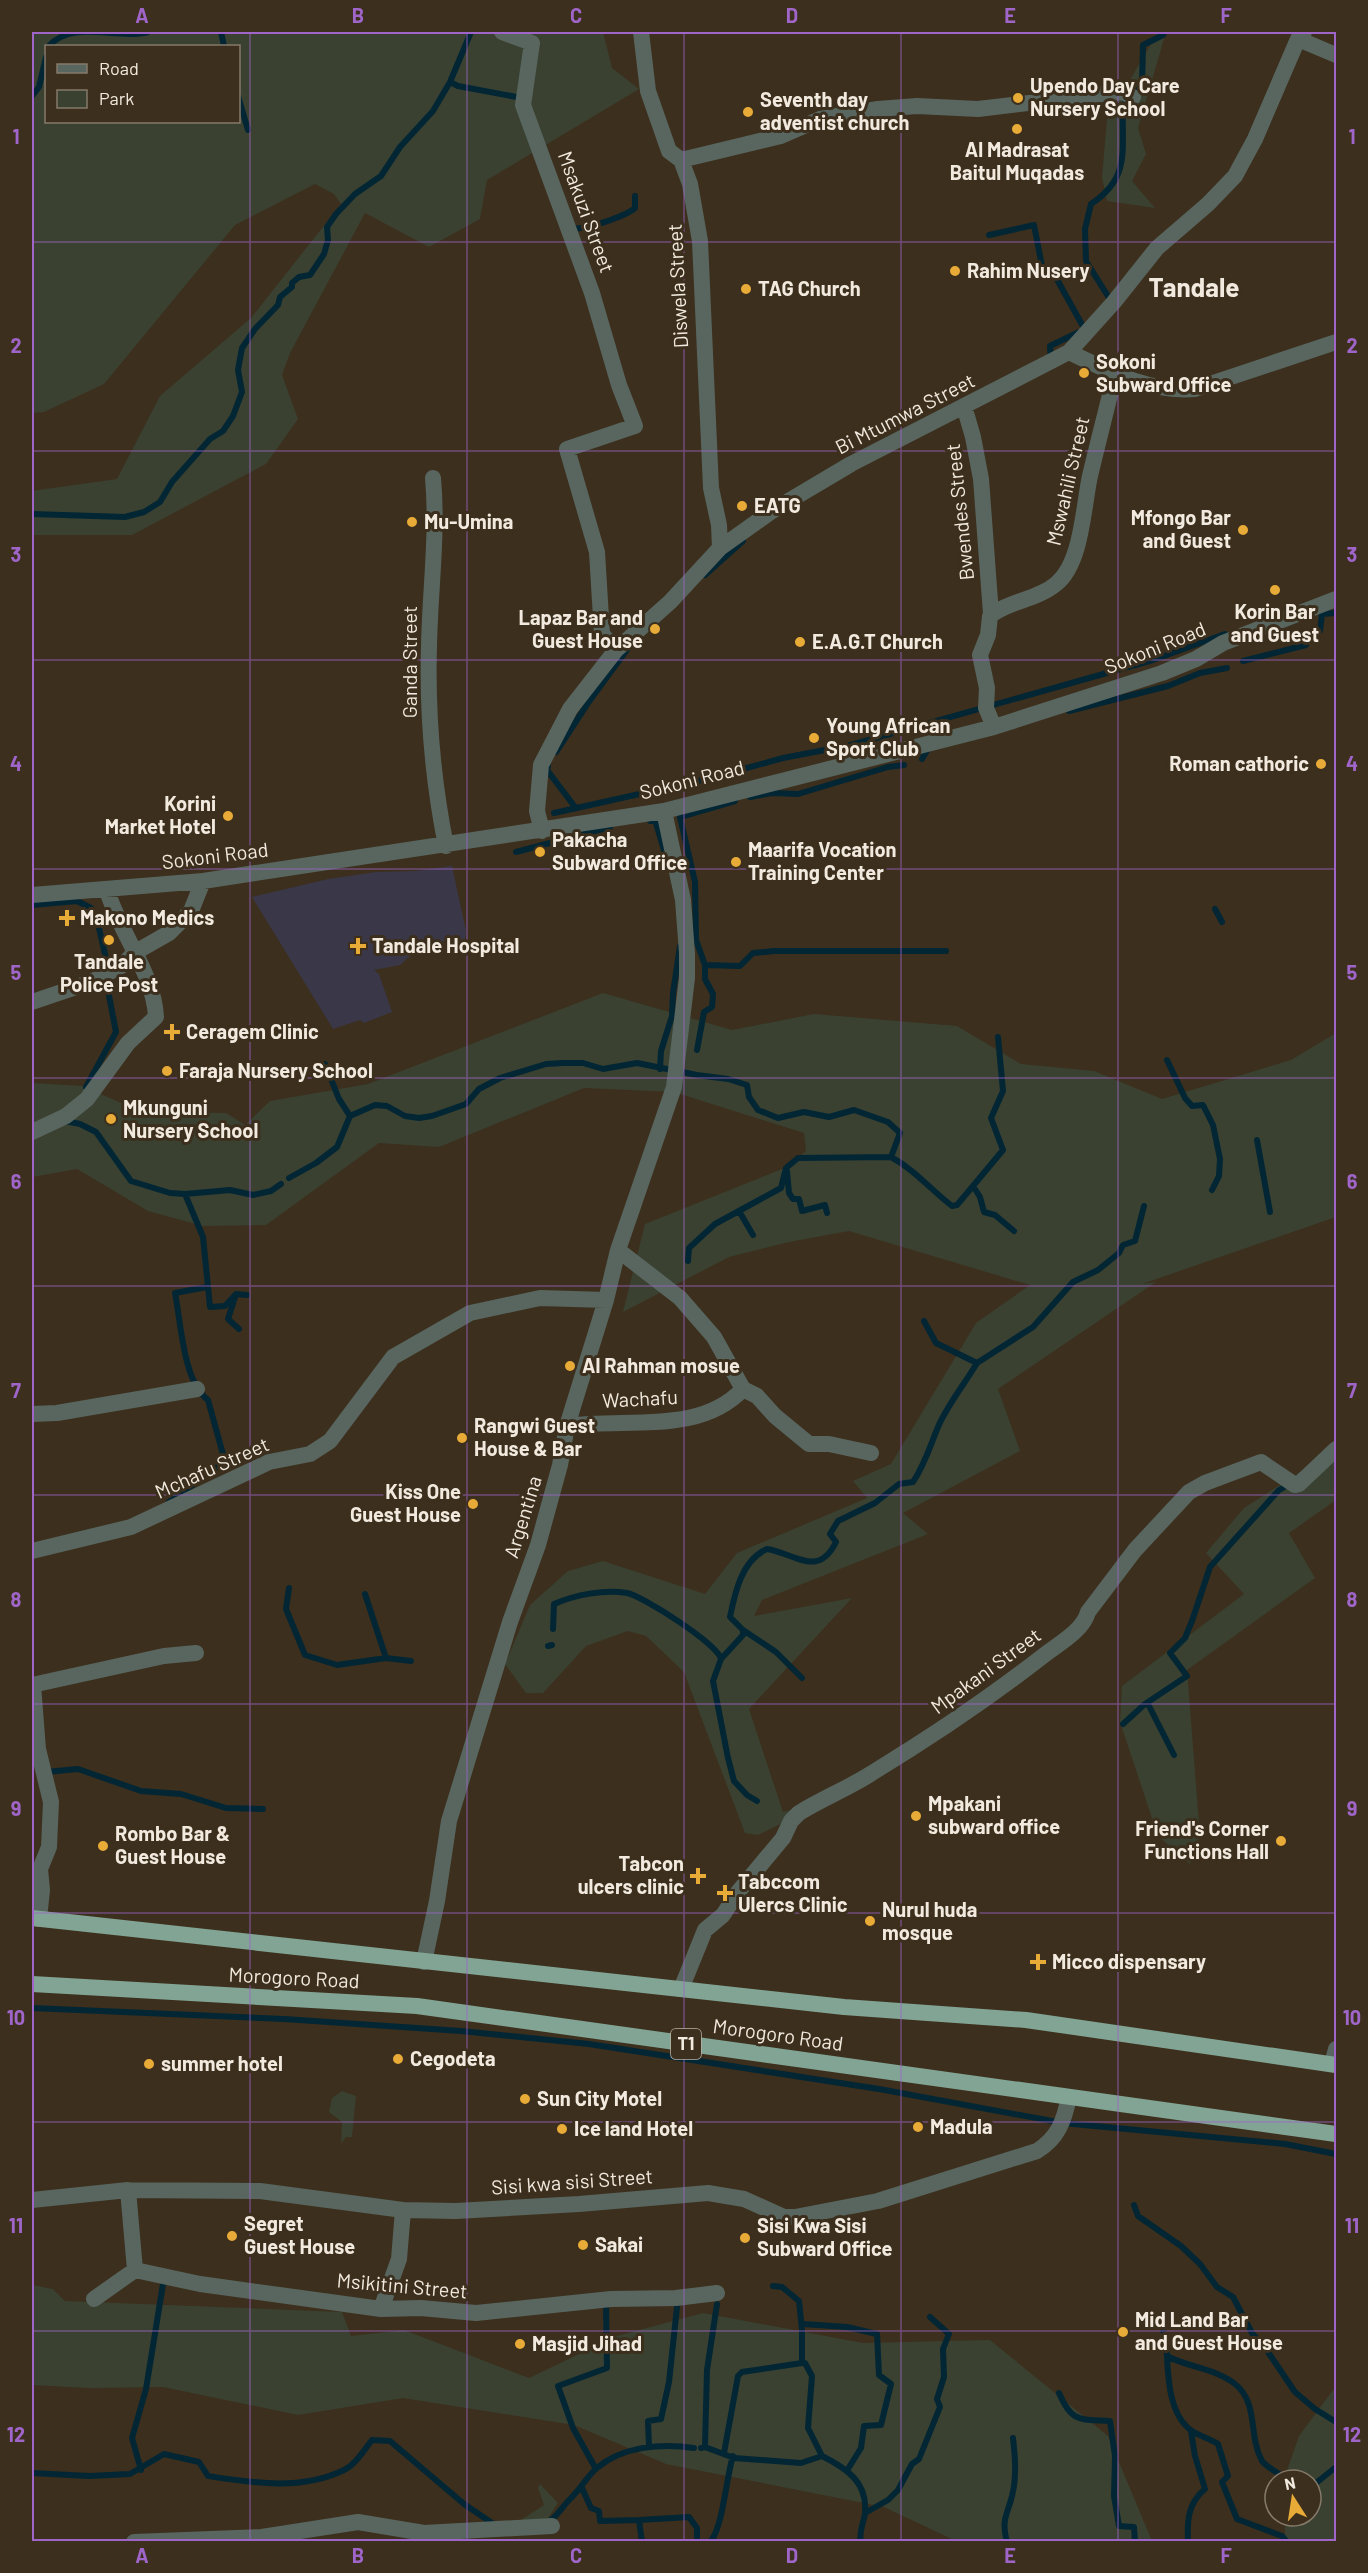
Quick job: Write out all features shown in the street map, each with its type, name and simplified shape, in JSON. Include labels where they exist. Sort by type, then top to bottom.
[{"type":"highway","name":"Morogoro Road","points":[[35,1919],[844,2007],[1026,2020],[1335,2059]]},
{"type":"highway","name":"Morogoro Road","points":[[32,1984],[417,2006],[1336,2134]]},
{"type":"street","name":"Msakuzi Street","points":[[502,32],[532,43],[523,105],[592,293],[619,385],[635,426],[567,449],[597,552],[602,634],[616,650]]},
{"type":"street","name":"Diswela Street","points":[[641,32],[648,91],[669,151],[681,160],[690,184],[700,241],[703,365],[710,439],[711,488],[719,525],[720,548]]},
{"type":"street","points":[[1301,35],[1336,55]]},
{"type":"street","name":"Bi Mtumwa Street","points":[[542,831],[537,811],[541,765],[570,709],[616,650],[670,602],[720,548],[812,487],[1069,352],[1114,302],[1156,249],[1208,204],[1235,176],[1255,139],[1301,35]]},
{"type":"street","points":[[681,160],[781,136],[820,119],[878,109],[917,106],[978,109],[1122,92],[1133,97]]},
{"type":"street","points":[[1069,352],[1115,374],[1162,388],[1195,389],[1336,342]]},
{"type":"street","name":"Mswahili Street","points":[[991,614],[1041,594],[1057,584],[1065,574],[1079,541],[1089,479],[1115,374]]},
{"type":"street","name":"Bwendes Street","points":[[964,406],[980,471],[991,614]]},
{"type":"street","name":"Ganda Street","points":[[433,478],[436,522],[429,649],[432,742],[438,806],[446,846]]},
{"type":"street","name":"Sokoni Road","points":[[32,894],[203,881],[446,846],[664,811],[994,727],[1162,673],[1196,659],[1223,643],[1336,598]]},
{"type":"street","points":[[991,614],[988,635],[980,655],[987,688],[986,708],[994,727]]},
{"type":"street","name":"Argentina","points":[[424,1962],[438,1901],[449,1821],[510,1622],[538,1545],[560,1465],[567,1426],[606,1300],[618,1250],[674,1087],[687,978],[686,924],[664,811]]},
{"type":"street","points":[[32,1002],[91,982],[123,965],[135,953],[169,933],[191,911],[203,881]]},
{"type":"street","points":[[32,1132],[66,1116],[87,1099],[128,1043],[156,1017],[152,995],[135,953],[121,929],[107,890]]},
{"type":"street","points":[[618,1250],[663,1283],[687,1306],[714,1337],[743,1389],[757,1396],[775,1416],[809,1444],[829,1444],[871,1453]]},
{"type":"street","name":"Mchafu Street","points":[[32,1551],[131,1527],[269,1462],[310,1454],[330,1441],[393,1357],[470,1313],[540,1298],[606,1300]]},
{"type":"street","points":[[32,1414],[57,1413],[197,1389]]},
{"type":"street","name":"Wachafu","points":[[567,1426],[588,1422],[658,1423],[682,1419],[705,1413],[732,1401],[743,1389]]},
{"type":"street","name":"Mpakani Street","points":[[681,1989],[705,1930],[723,1915],[738,1892],[783,1838],[791,1821],[799,1812],[870,1775],[917,1745],[1010,1683],[1064,1640],[1086,1619],[1088,1612],[1134,1550],[1189,1492],[1205,1483],[1261,1462],[1295,1485],[1299,1484],[1336,1449]]},
{"type":"street","points":[[35,1919],[42,1890],[40,1869],[49,1847],[51,1802],[38,1749],[32,1685],[154,1658],[196,1653]]},
{"type":"street","name":"Sisi kwa sisi Street","points":[[32,2200],[128,2190],[260,2191],[403,2210],[456,2211],[708,2193],[744,2199],[784,2217],[795,2217],[878,2201],[1037,2151],[1054,2138],[1063,2123],[1069,2097]]},
{"type":"street","points":[[94,2299],[135,2270],[128,2190]]},
{"type":"street","points":[[381,2309],[399,2259],[403,2210]]},
{"type":"street","name":"Msikitini Street","points":[[135,2270],[200,2284],[381,2309],[421,2308],[476,2313],[611,2299],[686,2297],[717,2293]]},
{"type":"street","points":[[134,2541],[262,2537],[358,2522],[424,2533],[552,2526]]},
{"type":"shaded area","name":"Tandale Hospital","points":[[452,866],[466,931],[465,941],[450,938],[409,957],[400,965],[374,970],[379,974],[392,1012],[364,1023],[360,1020],[333,1029],[252,897],[328,879],[376,872],[415,871]]},
{"type":"green space","points":[[32,32],[603,32],[612,68],[639,89],[487,180],[480,219],[429,247],[365,213],[290,353],[282,375],[298,419],[266,464],[132,535],[32,535],[32,491],[117,479],[160,396],[251,318],[341,204],[334,194],[315,184],[235,225],[104,384],[44,412],[32,413]]},
{"type":"green space","points":[[1158,32],[1166,32],[1138,128],[1146,154],[1132,181],[1155,208],[1107,201],[1102,177],[1107,119]]},
{"type":"green space","points":[[603,993],[732,1030],[814,1014],[957,1026],[1021,1064],[1094,1071],[1162,1099],[1291,1060],[1336,1033],[1336,1217],[1142,1284],[1156,1282],[998,1389],[1020,1451],[903,1513],[928,1534],[762,1600],[754,1616],[852,1598],[749,1709],[783,1812],[836,1797],[758,1835],[745,1833],[684,1672],[646,1636],[628,1631],[586,1646],[543,1693],[526,1693],[505,1664],[530,1605],[568,1571],[603,1561],[705,1594],[737,1553],[867,1498],[853,1481],[891,1464],[976,1323],[1030,1285],[849,1231],[789,1242],[729,1257],[623,1312],[645,1224],[787,1167],[806,1151],[804,1133],[674,1092],[584,1088],[439,1147],[379,1143],[266,1225],[203,1226],[148,1211],[77,1169],[32,1177],[32,1083],[82,1086],[142,1112],[226,1113],[245,1125],[270,1101],[368,1084]]},
{"type":"green space","points":[[1336,1449],[1336,1500],[1289,1533],[1315,1578],[1187,1670],[1200,1836],[1190,1864],[1158,1836],[1120,1722],[1122,1686],[1244,1594],[1206,1553],[1244,1508]]},
{"type":"green space","points":[[342,2091],[356,2096],[352,2137],[346,2137],[341,2144],[342,2122],[329,2112],[332,2098]]},
{"type":"green space","points":[[32,2285],[53,2289],[65,2301],[342,2312],[351,2336],[404,2330],[529,2378],[617,2336],[703,2313],[863,2343],[990,2340],[1108,2436],[1152,2541],[956,2541],[884,2507],[666,2464],[574,2425],[403,2398],[298,2415],[163,2387],[90,2388],[32,2385]]},
{"type":"green space","points":[[1336,2386],[1336,2541],[1285,2541],[1285,2528],[1323,2528],[1323,2468],[1288,2468],[1299,2436]]},
{"type":"green space","points":[[540,2484],[558,2503],[548,2518],[527,2524],[521,2520],[544,2505],[538,2488]]},
{"type":"waterway","points":[[50,45],[59,38],[82,32],[123,34],[148,32]]},
{"type":"waterway","points":[[221,32],[224,45]]},
{"type":"waterway","points":[[32,514],[125,517],[144,512],[160,502],[172,482],[210,439],[223,431],[233,416],[242,392],[238,370],[242,348],[255,329],[278,305],[280,297],[292,287],[292,283],[299,277],[310,275],[324,254],[328,240],[327,227],[336,214],[355,194],[381,176],[400,147],[433,111],[450,82],[471,32]]},
{"type":"waterway","points":[[1109,302],[1111,301],[1086,261],[1085,229],[1091,204],[1104,194],[1119,172],[1123,149],[1123,105],[1142,85],[1143,45],[1163,35],[1164,32]]},
{"type":"waterway","points":[[32,96],[39,87],[45,61]]},
{"type":"waterway","points":[[450,82],[458,86],[522,98]]},
{"type":"waterway","points":[[240,103],[248,130]]},
{"type":"waterway","points":[[572,228],[594,225],[630,211],[635,208],[635,196]]},
{"type":"waterway","points":[[989,235],[1034,225],[1042,266],[1054,274],[1085,330]]},
{"type":"waterway","points":[[1051,360],[1050,346],[1079,332]]},
{"type":"waterway","points":[[705,575],[743,541]]},
{"type":"waterway","points":[[1320,631],[1322,614],[1336,613]]},
{"type":"waterway","points":[[554,813],[707,779],[783,758],[851,745],[1153,660],[1225,634]]},
{"type":"waterway","points":[[1243,661],[1306,645]]},
{"type":"waterway","points":[[556,752],[629,647]]},
{"type":"waterway","points":[[1069,711],[1168,686],[1200,673],[1227,668]]},
{"type":"waterway","points":[[922,759],[929,747]]},
{"type":"waterway","points":[[750,797],[772,793],[798,794],[888,767],[904,765]]},
{"type":"waterway","points":[[548,766],[547,770],[575,807]]},
{"type":"waterway","points":[[697,1050],[704,1012],[712,1007],[713,994],[705,979],[705,965],[696,940],[695,882],[680,817],[735,801]]},
{"type":"waterway","points":[[650,821],[655,820],[666,857]]},
{"type":"waterway","points":[[516,852],[610,827]]},
{"type":"waterway","points":[[32,905],[77,901],[91,908],[99,928],[108,967],[106,980],[116,1032],[86,1087]]},
{"type":"waterway","points":[[1215,909],[1222,922]]},
{"type":"waterway","points":[[660,1069],[661,1051],[672,1016],[680,946]]},
{"type":"waterway","points":[[705,965],[740,966],[753,953],[774,951],[946,951]]},
{"type":"waterway","points":[[973,1186],[1003,1150],[991,1118],[1003,1091],[998,1037]]},
{"type":"waterway","points":[[1167,1060],[1185,1098],[1192,1106],[1203,1105],[1213,1125],[1220,1159],[1219,1176],[1212,1190]]},
{"type":"waterway","points":[[289,1178],[316,1163],[337,1147],[350,1116],[375,1105],[387,1106],[405,1116],[419,1118],[432,1116],[466,1104],[479,1089],[500,1078],[546,1064],[583,1063],[603,1069],[637,1063],[728,1079],[747,1085],[749,1097],[758,1110],[778,1118],[804,1112],[829,1117],[854,1110],[888,1122],[900,1133],[891,1157],[952,1206],[957,1205],[973,1186],[980,1197],[984,1212],[995,1215],[1014,1231]]},
{"type":"waterway","points":[[325,1064],[339,1099],[350,1116]]},
{"type":"waterway","points":[[65,1121],[80,1124],[96,1132],[131,1181],[170,1193],[230,1190],[253,1195],[271,1191],[281,1184]]},
{"type":"waterway","points":[[1257,1140],[1270,1212]]},
{"type":"waterway","points":[[688,1261],[689,1248],[715,1224],[781,1188],[786,1168],[798,1158],[891,1157]]},
{"type":"waterway","points":[[787,1171],[789,1193],[793,1199],[799,1199],[802,1211],[825,1205],[827,1213]]},
{"type":"waterway","points":[[185,1194],[203,1237],[210,1307],[225,1306],[236,1294],[247,1295]]},
{"type":"waterway","points":[[924,1321],[936,1343],[977,1363],[1033,1327],[1073,1282],[1098,1270],[1119,1253],[1123,1245],[1135,1241],[1144,1206]]},
{"type":"waterway","points":[[739,1211],[753,1235]]},
{"type":"waterway","points":[[169,1502],[223,1463],[224,1458],[208,1400],[193,1380],[188,1366],[175,1293],[207,1287]]},
{"type":"waterway","points":[[235,1297],[228,1319],[239,1329]]},
{"type":"waterway","points":[[553,1629],[554,1604],[590,1594],[627,1593],[648,1603],[695,1633],[708,1643],[721,1659],[743,1635],[743,1630],[730,1617],[737,1587],[751,1561],[767,1549],[805,1561],[813,1562],[821,1559],[829,1553],[836,1542],[830,1534],[838,1521],[875,1503],[899,1484],[913,1482],[951,1402],[977,1363]]},
{"type":"waterway","points":[[1123,1724],[1145,1704],[1187,1676],[1170,1653],[1185,1638],[1210,1567],[1279,1490],[1288,1485]]},
{"type":"waterway","points":[[289,1588],[286,1609],[305,1655],[337,1665],[386,1658],[411,1661]]},
{"type":"waterway","points":[[365,1594],[386,1658]]},
{"type":"waterway","points":[[743,1630],[776,1652],[802,1678]]},
{"type":"waterway","points":[[548,1646],[552,1645]]},
{"type":"waterway","points":[[721,1659],[713,1681],[728,1758],[734,1781],[747,1795],[757,1801]]},
{"type":"waterway","points":[[1148,1704],[1174,1755]]},
{"type":"waterway","points":[[46,1772],[78,1769],[141,1791],[181,1794],[226,1808],[263,1809]]},
{"type":"waterway","points":[[32,2008],[284,2019],[461,2031],[589,2044],[879,2089],[1063,2123],[1285,2144],[1336,2154]]},
{"type":"waterway","points":[[1134,2205],[1138,2216],[1181,2246],[1200,2264],[1217,2287],[1233,2297],[1252,2333],[1295,2392],[1315,2409],[1336,2422]]},
{"type":"waterway","points":[[141,2470],[132,2438],[146,2389],[163,2284]]},
{"type":"waterway","points":[[724,2453],[738,2376],[742,2372],[802,2363],[799,2301],[782,2287],[773,2286]]},
{"type":"waterway","points":[[705,2447],[707,2370],[717,2304]]},
{"type":"waterway","points":[[596,2469],[573,2428],[558,2386],[607,2368],[606,2305]]},
{"type":"waterway","points":[[649,2446],[648,2421],[661,2419],[669,2382],[677,2307]]},
{"type":"waterway","points":[[865,2513],[888,2500],[898,2490],[912,2464],[919,2459],[940,2407],[937,2399],[944,2377],[943,2349],[949,2334],[930,2317]]},
{"type":"waterway","points":[[1162,2320],[1167,2356],[1220,2375],[1235,2384],[1242,2392],[1250,2410],[1258,2451],[1262,2461],[1270,2468]]},
{"type":"waterway","points":[[803,2324],[847,2327],[877,2334],[879,2375],[891,2384],[881,2425],[864,2426],[861,2448],[848,2469]]},
{"type":"waterway","points":[[1167,2356],[1175,2407],[1179,2416],[1192,2431],[1218,2444],[1228,2476],[1222,2482],[1237,2519],[1282,2536],[1287,2542]]},
{"type":"waterway","points":[[802,2363],[805,2363],[812,2376],[808,2428],[822,2456]]},
{"type":"waterway","points":[[1059,2393],[1068,2410],[1078,2418],[1110,2421],[1115,2456],[1114,2496],[1119,2526],[1134,2527],[1135,2542]]},
{"type":"waterway","points":[[1188,2542],[1192,2506],[1205,2489],[1195,2456],[1191,2431]]},
{"type":"waterway","points":[[1007,2542],[1005,2518],[1014,2489],[1015,2474],[1013,2438]]},
{"type":"waterway","points":[[32,2473],[89,2476],[130,2474],[164,2454],[199,2462],[208,2476],[259,2483],[294,2483],[328,2477],[344,2470],[356,2461],[372,2440],[390,2441],[464,2504],[495,2525]]},
{"type":"waterway","points":[[548,2522],[557,2515],[593,2471],[607,2461],[631,2451],[656,2446],[694,2448]]},
{"type":"waterway","points":[[701,2448],[705,2447],[734,2458],[801,2463],[822,2456],[831,2461],[854,2477],[863,2493],[865,2513],[861,2542]]},
{"type":"waterway","points":[[710,2542],[718,2526],[733,2456]]},
{"type":"waterway","points":[[1323,2477],[1336,2467]]},
{"type":"waterway","points":[[582,2488],[591,2508],[599,2511],[600,2521],[639,2520],[642,2542]]},
{"type":"waterway","points":[[639,2520],[689,2517],[697,2528],[697,2542]]},
{"type":"place","name":"Upendo Day Care Nursery School","points":[[1018,98]]},
{"type":"place","name":"Seventh day adventist church","points":[[748,112]]},
{"type":"place","name":"Al Madrasat Baitul Muqadas","points":[[1017,129]]},
{"type":"place","name":"Rahim Nusery","points":[[955,271]]},
{"type":"place","name":"TAG Church","points":[[746,289]]},
{"type":"place","name":"Sokoni Subward Office","points":[[1084,373]]},
{"type":"place","name":"EATG","points":[[742,506]]},
{"type":"place","name":"Mu-Umina","points":[[412,522]]},
{"type":"place","name":"Mfongo Bar and Guest","points":[[1243,530]]},
{"type":"place","name":"Korin Bar and Guest","points":[[1275,590]]},
{"type":"place","name":"Lapaz Bar and Guest House","points":[[655,629]]},
{"type":"place","name":"E.A.G.T Church","points":[[800,642]]},
{"type":"place","name":"Young African Sport Club","points":[[814,738]]},
{"type":"place","name":"Roman cathoric","points":[[1321,764]]},
{"type":"place","name":"Korini Market Hotel","points":[[228,816]]},
{"type":"place","name":"Pakacha Subward Office","points":[[540,852]]},
{"type":"place","name":"Maarifa Vocation Training Center","points":[[736,862]]},
{"type":"place","name":"Makono Medics","points":[[67,918]]},
{"type":"place","name":"Tandale Police Post","points":[[109,940]]},
{"type":"place","name":"Tandale Hospital","points":[[358,946]]},
{"type":"place","name":"Ceragem Clinic","points":[[172,1032]]},
{"type":"place","name":"Faraja Nursery School","points":[[167,1071]]},
{"type":"place","name":"Mkunguni Nursery School","points":[[111,1119]]},
{"type":"place","name":"Al Rahman mosue","points":[[570,1366]]},
{"type":"place","name":"Rangwi Guest House & Bar","points":[[462,1438]]},
{"type":"place","name":"Kiss One Guest House","points":[[473,1504]]},
{"type":"place","name":"Mpakani subward office","points":[[916,1816]]},
{"type":"place","name":"Friend's Corner Functions Hall","points":[[1281,1841]]},
{"type":"place","name":"Rombo Bar & Guest House","points":[[103,1846]]},
{"type":"place","name":"Tabcon ulcers clinic","points":[[698,1876]]},
{"type":"place","name":"Tabccom Ulercs Clinic","points":[[725,1893]]},
{"type":"place","name":"Nurul huda mosque","points":[[870,1921]]},
{"type":"place","name":"Micco dispensary","points":[[1038,1962]]},
{"type":"place","name":"Cegodeta","points":[[398,2059]]},
{"type":"place","name":"summer hotel","points":[[149,2064]]},
{"type":"place","name":"Sun City Motel","points":[[525,2099]]},
{"type":"place","name":"Madula","points":[[918,2127]]},
{"type":"place","name":"Ice land Hotel","points":[[562,2129]]},
{"type":"place","name":"Segret Guest House","points":[[232,2236]]},
{"type":"place","name":"Sisi Kwa Sisi Subward Office","points":[[745,2238]]},
{"type":"place","name":"Sakai","points":[[583,2245]]},
{"type":"place","name":"Mid Land Bar and Guest House","points":[[1123,2332]]},
{"type":"place","name":"Masjid Jihad","points":[[520,2344]]},
{"type":"district","name":"Tandale","points":[[1194,288]]}]
